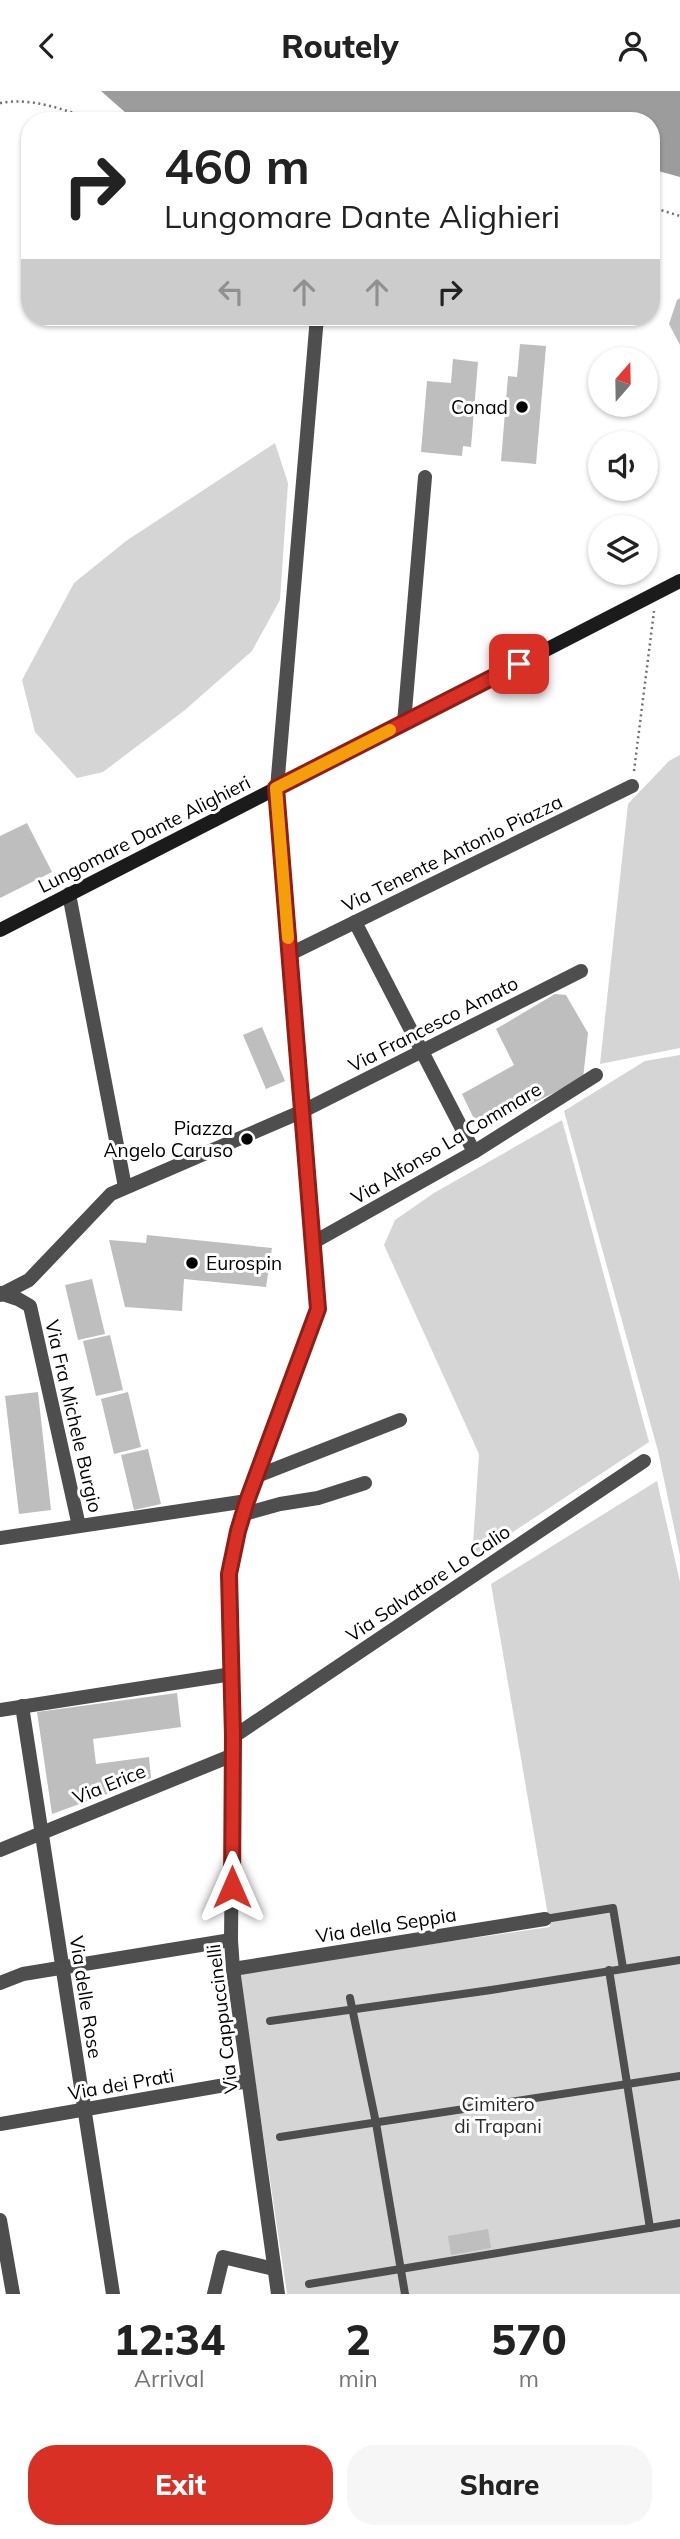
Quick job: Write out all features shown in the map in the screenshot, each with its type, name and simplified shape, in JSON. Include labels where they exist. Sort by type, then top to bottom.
[{"type":"main road","name":"Lungomare Dante Alighieri","points":[[0,930],[680,582]]},
{"type":"street","name":"Via Cappuccinelli","points":[[278,2294],[231,1940],[233,1737],[229,1574],[238,1531],[318,1309],[276,788],[316,326]]},
{"type":"street","points":[[404,723],[425,477]]},
{"type":"street","name":"Via Tenente Antonio Piazza","points":[[290,954],[632,786]]},
{"type":"street","points":[[1,1294],[29,1280],[111,1194],[125,1187],[69,894]]},
{"type":"street","points":[[355,922],[474,1152]]},
{"type":"street","name":"Via Francesco Amato","points":[[125,1187],[303,1111],[581,971]]},
{"type":"street","name":"Via Alfonso La Commare","points":[[314,1242],[474,1152],[596,1075]]},
{"type":"street","name":"Via Fra Michele Burgio","points":[[1,1294],[30,1306],[79,1526]]},
{"type":"street","points":[[257,1476],[400,1420]]},
{"type":"street","name":"Via Salvatore Lo Calio","points":[[233,1737],[644,1461]]},
{"type":"street","points":[[0,1538],[79,1526],[280,1504],[318,1498],[365,1483]]},
{"type":"street","points":[[0,1710],[232,1674]]},
{"type":"street","name":"Via delle Rose","points":[[22,1706],[113,2294]]},
{"type":"street","name":"Via Erice","points":[[0,1850],[233,1755]]},
{"type":"street","name":"Via della Seppia","points":[[233,1969],[545,1919]]},
{"type":"street","points":[[0,1983],[23,1974],[231,1940]]},
{"type":"street","name":"Via dei Prati","points":[[0,2124],[248,2081]]},
{"type":"street","points":[[0,2220],[13,2294]]},
{"type":"street","points":[[214,2294],[223,2257],[274,2269]]},
{"type":"lane","points":[[545,1919],[613,1908],[623,1968]]},
{"type":"lane","points":[[270,2021],[680,1960]]},
{"type":"lane","points":[[608,1970],[650,2228]]},
{"type":"lane","points":[[350,1998],[376,2123],[405,2294]]},
{"type":"lane","points":[[280,2137],[680,2076]]},
{"type":"lane","points":[[309,2284],[680,2223]]},
{"type":"path","points":[[0,103],[12,101],[50,105],[70,112]]},
{"type":"path","points":[[660,210],[680,216]]},
{"type":"path","points":[[632,786],[656,594]]},
{"type":"green space","points":[[275,443],[288,483],[280,600],[252,651],[185,710],[103,772],[77,778],[35,732],[22,680],[74,583],[126,541]]},
{"type":"green space","points":[[680,755],[680,1048],[600,1064],[628,804],[669,761]]},
{"type":"green space","points":[[680,1055],[680,1556],[658,1451],[564,1111],[645,1061]]},
{"type":"green space","points":[[562,1120],[649,1442],[472,1559],[479,1454],[384,1245],[395,1220],[434,1193]]},
{"type":"green space","name":"Cimitero di Trapani","points":[[657,1481],[680,1582],[680,2294],[287,2294],[239,1972],[550,1927],[491,1584]]},
{"type":"shaded area","points":[[101,91],[680,91],[680,177],[660,171],[660,112],[125,112]]},
{"type":"building","points":[[680,298],[680,345],[669,324]]},
{"type":"building","points":[[520,344],[546,346],[536,464],[501,461],[508,376],[517,377]]},
{"type":"building","points":[[453,359],[478,362],[471,447],[463,446],[462,456],[421,452],[427,381],[451,383]]},
{"type":"building","points":[[27,823],[52,872],[0,898],[0,836]]},
{"type":"building","points":[[555,994],[566,995],[588,1033],[583,1079],[479,1129],[462,1094],[514,1065],[496,1029]]},
{"type":"building","points":[[262,1027],[285,1081],[266,1089],[243,1035]]},
{"type":"building","name":"Eurospin","points":[[147,1235],[272,1248],[266,1287],[184,1279],[182,1311],[125,1307],[109,1240],[146,1243]]},
{"type":"building","points":[[92,1279],[105,1334],[78,1340],[65,1285]]},
{"type":"building","points":[[110,1335],[123,1390],[96,1396],[83,1341]]},
{"type":"building","points":[[38,1392],[51,1510],[19,1514],[5,1396]]},
{"type":"building","points":[[128,1392],[141,1447],[114,1454],[101,1399]]},
{"type":"building","points":[[148,1449],[161,1504],[134,1510],[121,1455]]},
{"type":"building","points":[[177,1693],[181,1727],[93,1739],[96,1764],[149,1757],[151,1778],[52,1814],[37,1712]]},
{"type":"building","points":[[488,2229],[491,2248],[451,2255],[448,2236]]},
{"type":"slow traffic","points":[[288,938],[276,788],[390,730]]},
{"type":"place","name":"Conad","points":[[522,407]]},
{"type":"place","name":"Piazza Angelo Caruso","points":[[247,1139]]},
{"type":"place","name":"Eurospin","points":[[192,1263]]},
{"type":"route","points":[[232,1887],[233,1737],[229,1574],[247,1501],[318,1309],[276,788],[519,664]]}]
